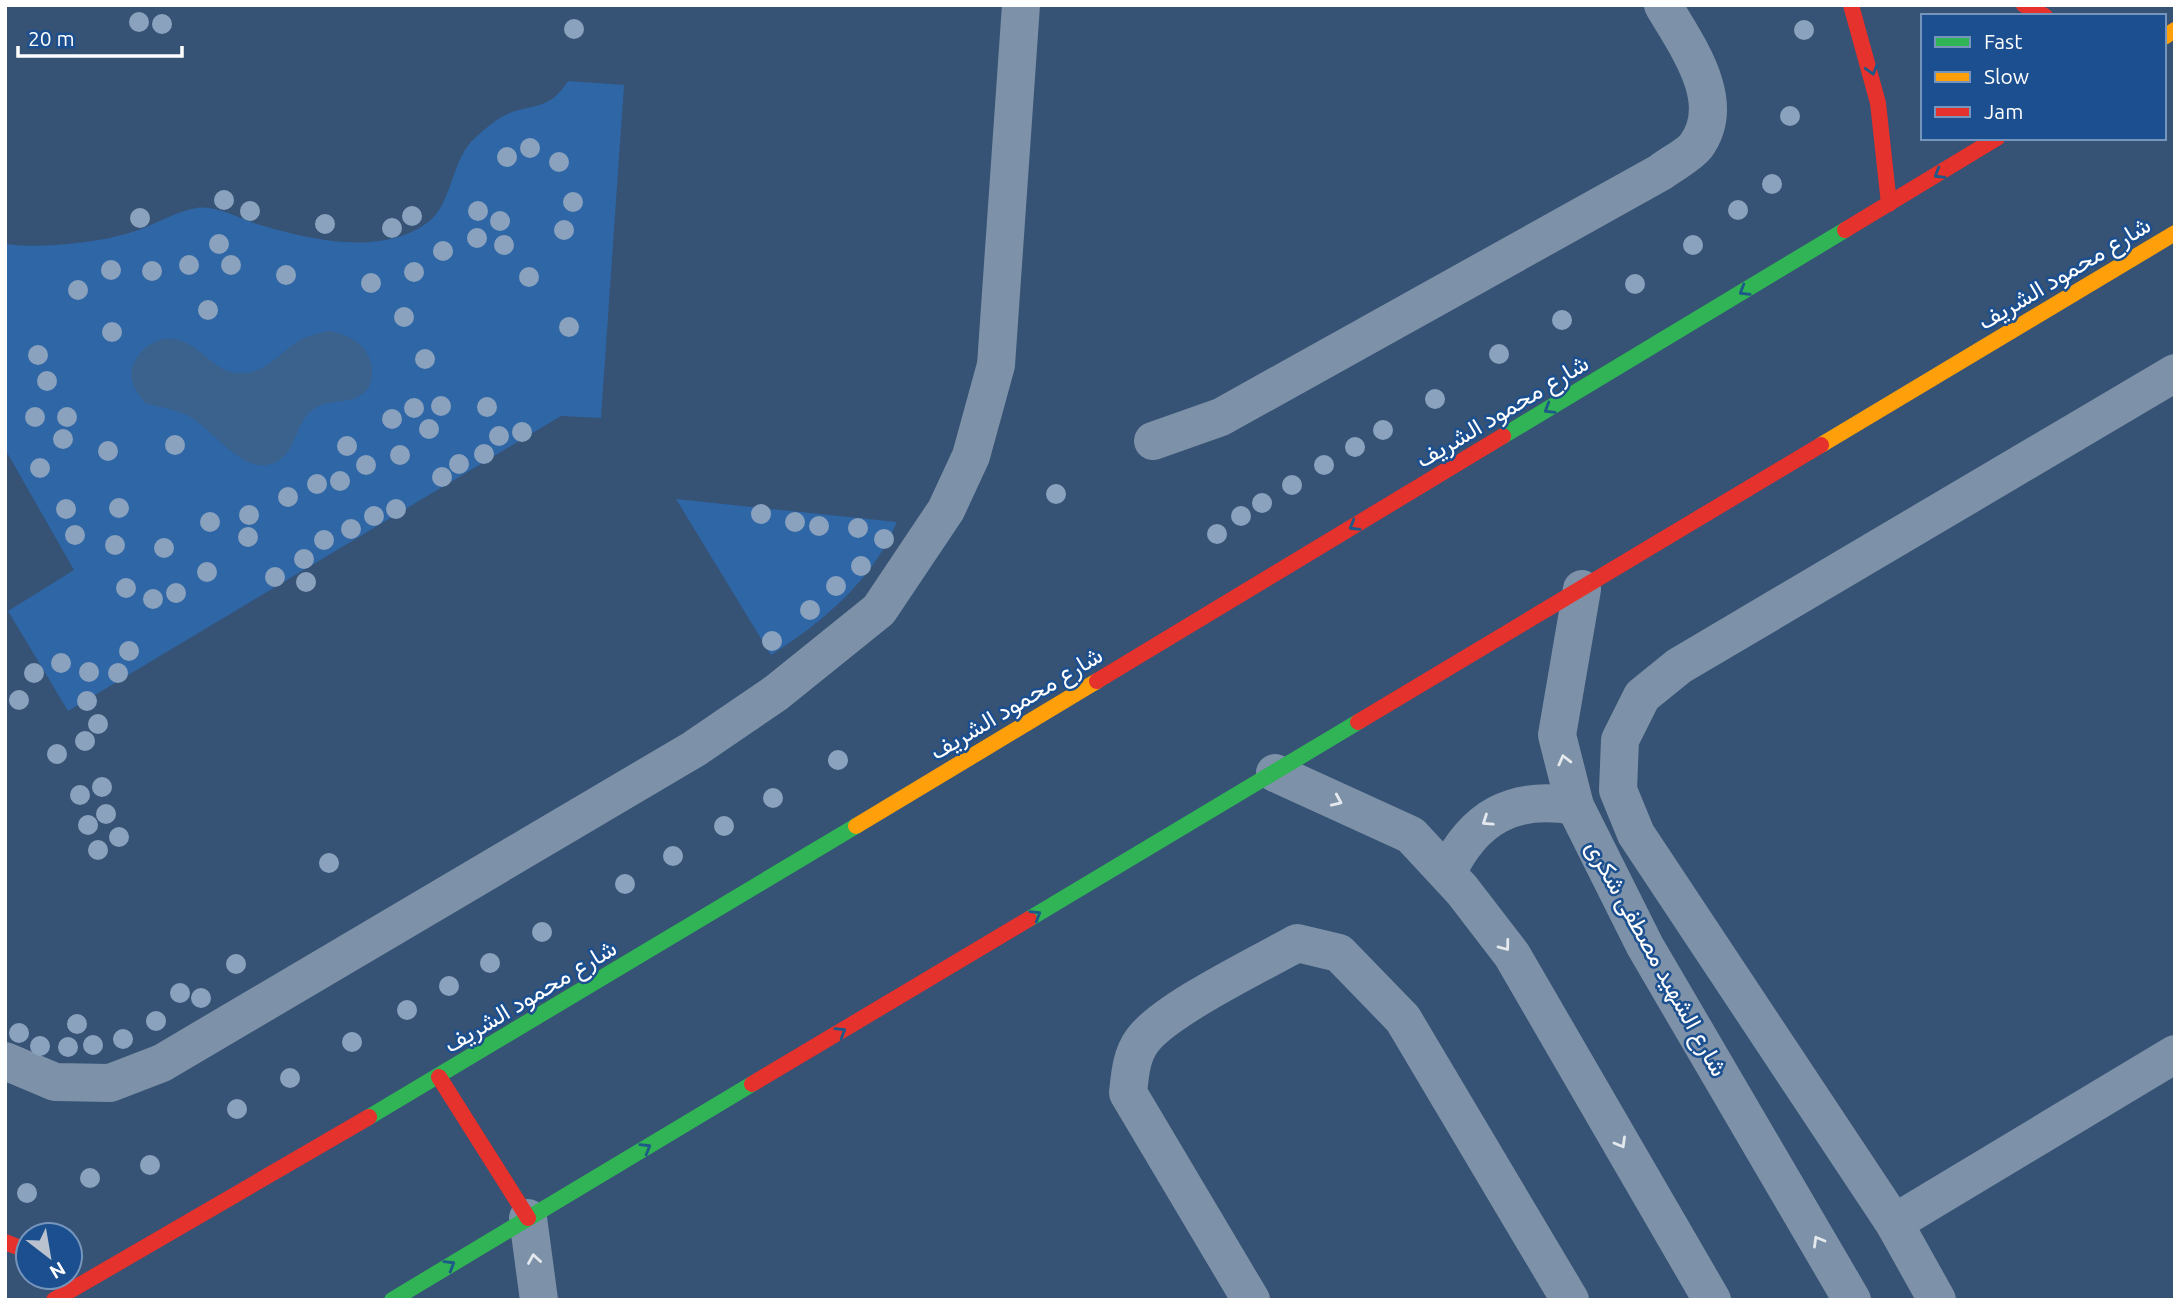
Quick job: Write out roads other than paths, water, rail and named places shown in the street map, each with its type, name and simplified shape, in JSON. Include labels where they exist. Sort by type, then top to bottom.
[{"type":"street","points":[[5,1061],[55,1082],[110,1083],[162,1063],[694,749],[776,694],[879,610],[946,510],[971,456],[996,365],[1021,5]]},
{"type":"street","points":[[1153,442],[1221,417],[1661,172],[1695,147],[1708,117],[1706,87],[1663,5]]},
{"type":"street","points":[[1851,5],[1877,86],[1886,146],[1889,204]]},
{"type":"street","points":[[2024,5],[2041,14]]},
{"type":"street","name":"شارع محمود الشريف","points":[[54,1300],[439,1077],[1994,140]]},
{"type":"street","name":"شارع محمود الشريف","points":[[391,1300],[1583,590],[2175,233]]},
{"type":"street","points":[[1937,1300],[1894,1223],[1636,834],[1618,790],[1620,740],[1642,696],[1679,666],[2175,373]]},
{"type":"street","name":"شارع الشهيد مصطفى شكرى","points":[[1583,590],[1558,734],[1575,806],[1646,946],[1852,1300]]},
{"type":"street","points":[[1275,773],[1411,835],[1447,873],[1512,955],[1712,1300]]},
{"type":"street","points":[[1447,873],[1471,834],[1488,819],[1530,803],[1553,802],[1575,806]]},
{"type":"street","points":[[1241,1296],[1128,1093],[1130,1067],[1141,1042],[1158,1022],[1297,943],[1339,953],[1403,1019],[1570,1300]]},
{"type":"street","points":[[1894,1223],[2175,1054]]},
{"type":"street","points":[[439,1077],[528,1218],[539,1300]]},
{"type":"street","points":[[84,1266],[104,1269]]}]
